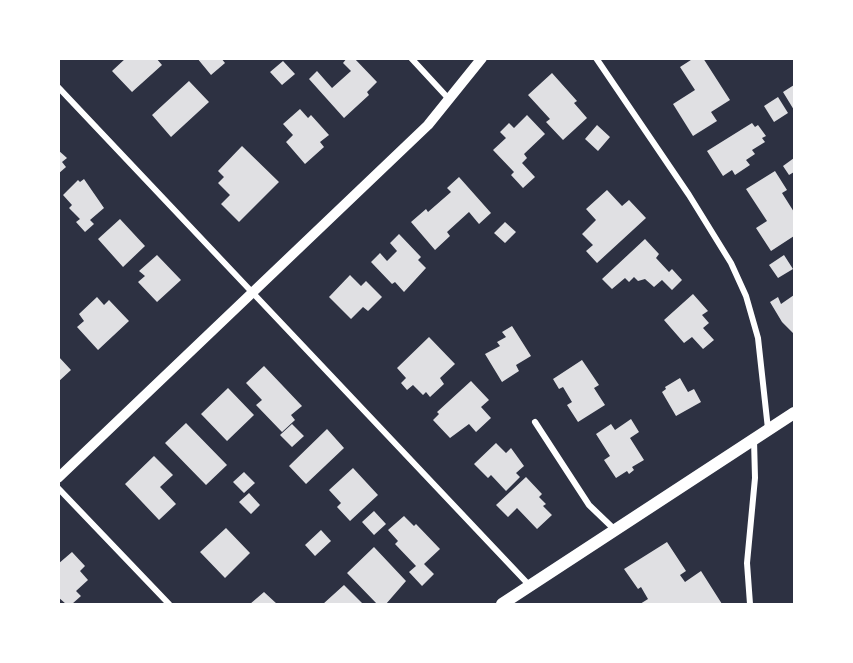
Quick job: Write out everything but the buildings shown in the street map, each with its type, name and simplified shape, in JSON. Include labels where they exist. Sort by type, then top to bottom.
[{"type":"main road","points":[[502,604],[795,413]]},
{"type":"street","points":[[411,58],[448,98]]},
{"type":"street","points":[[58,478],[428,125],[482,58]]},
{"type":"street","points":[[596,58],[689,195],[731,263],[746,296],[758,338],[768,430]]},
{"type":"street","points":[[58,87],[531,586]]},
{"type":"street","points":[[535,422],[589,505],[614,529]]},
{"type":"street","points":[[750,604],[747,563],[755,478],[754,439]]},
{"type":"street","points":[[58,488],[169,604]]}]
